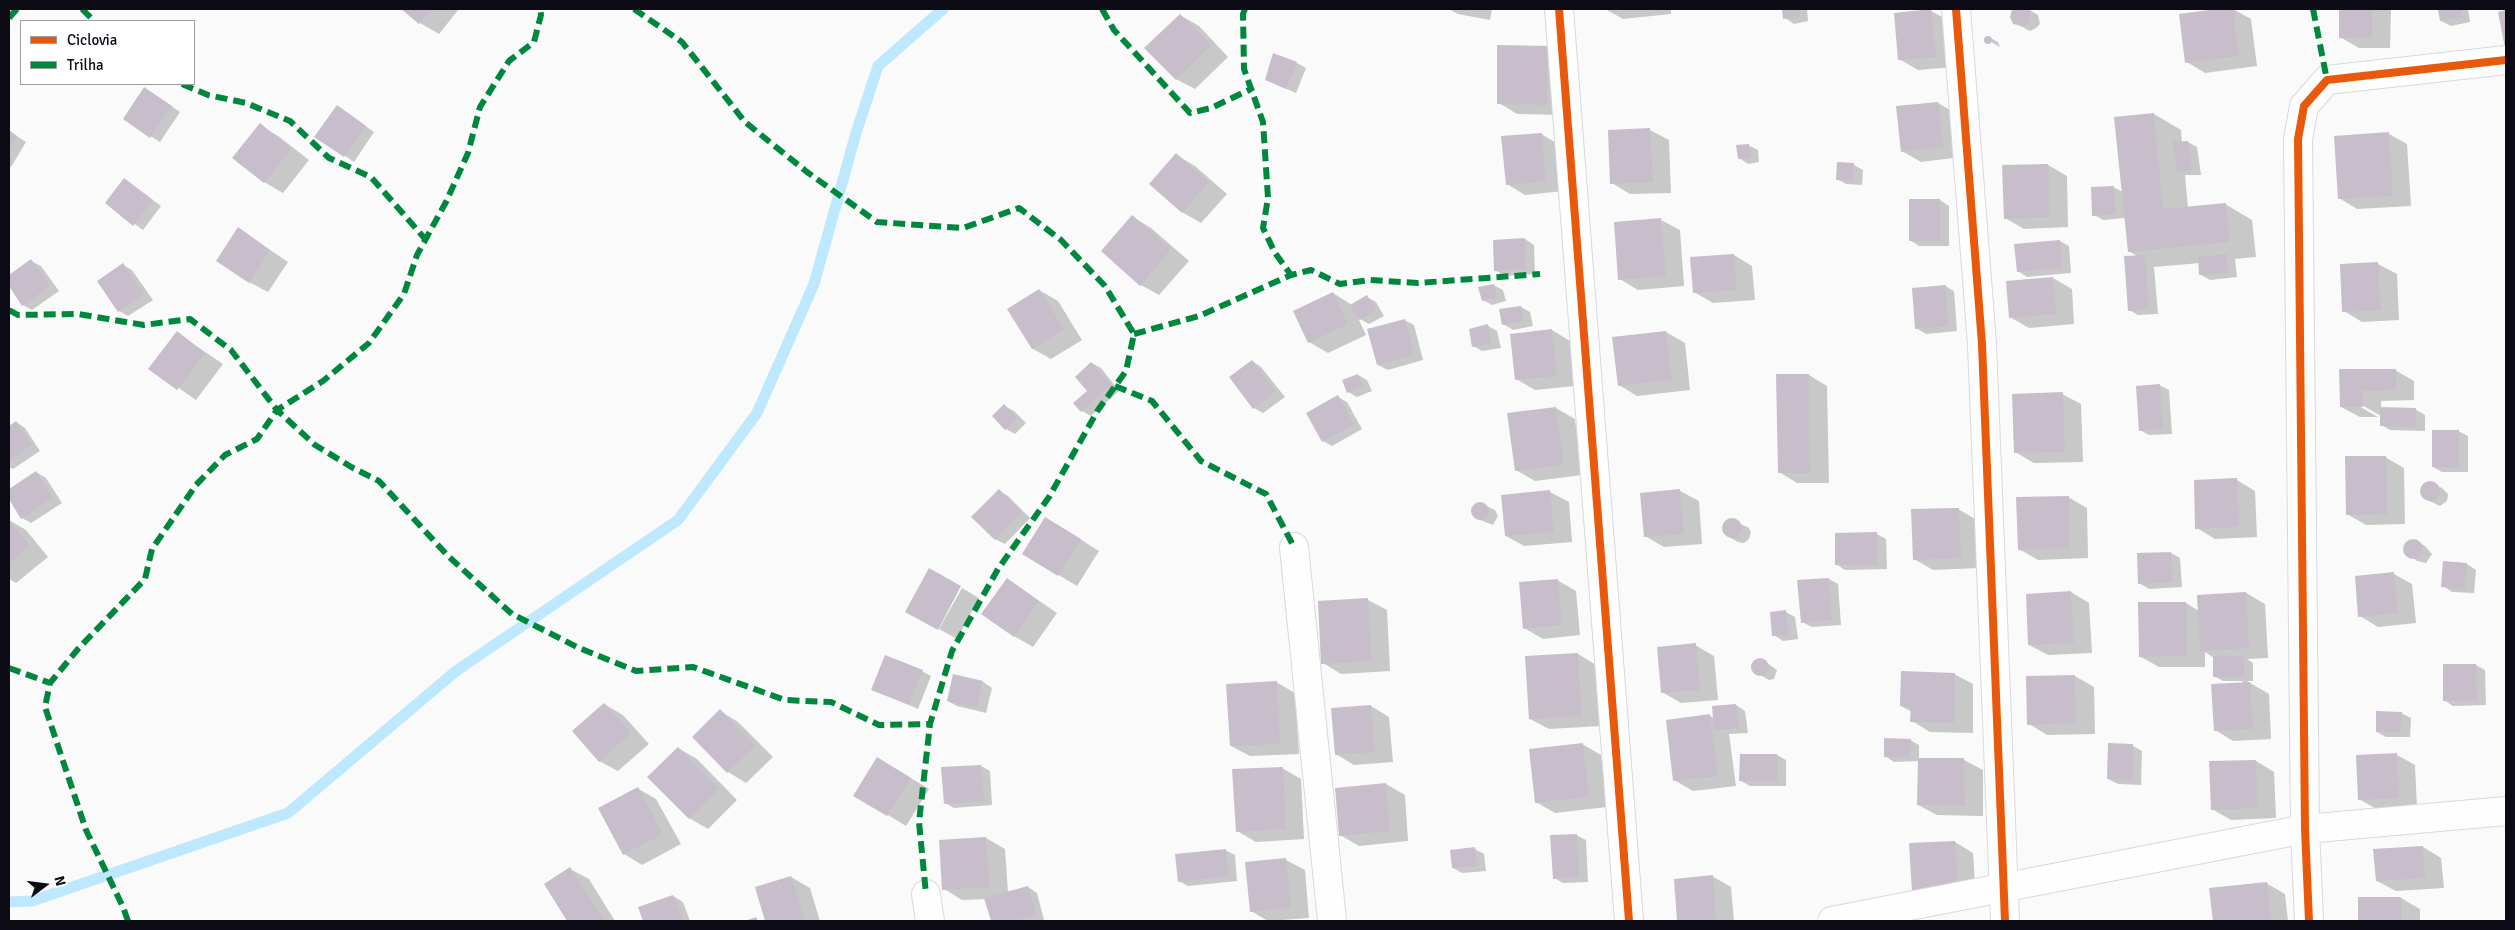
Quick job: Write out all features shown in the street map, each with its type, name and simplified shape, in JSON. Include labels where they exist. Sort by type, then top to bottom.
[{"type":"street","points":[[1559,9],[1629,921]]},
{"type":"street","points":[[1956,9],[1982,344],[2004,921]]},
{"type":"street","points":[[2309,921],[2305,829],[2298,139],[2304,106],[2327,80],[2506,60]]},
{"type":"street","points":[[1294,547],[1332,921]]},
{"type":"street","points":[[1832,921],[2305,829],[2506,811]]},
{"type":"street","points":[[926,894],[930,921]]},
{"type":"building","points":[[401,9],[432,9],[419,24]]},
{"type":"building","points":[[1782,9],[1799,9],[1800,17],[1783,19]]},
{"type":"building","points":[[1931,9],[1936,57],[1898,60],[1894,13]]},
{"type":"building","points":[[2012,9],[2030,9],[2030,21],[2024,26],[2013,24],[2010,17]]},
{"type":"building","points":[[2233,9],[2239,56],[2185,63],[2179,14]]},
{"type":"building","points":[[2339,9],[2372,9],[2372,38],[2339,38]]},
{"type":"building","points":[[2438,9],[2460,9],[2462,17],[2440,21]]},
{"type":"building","points":[[2506,10],[2506,48],[2505,48],[2498,12]]},
{"type":"building","points":[[1180,14],[1211,45],[1176,80],[1144,48]]},
{"type":"building","points":[[1988,36],[1992,40],[1988,44],[1984,40]]},
{"type":"building","points":[[1497,45],[1548,46],[1547,105],[1497,104]]},
{"type":"building","points":[[1273,53],[1297,62],[1286,89],[1265,80]]},
{"type":"building","points":[[144,87],[172,106],[150,138],[123,119]]},
{"type":"building","points":[[1938,102],[1943,147],[1901,152],[1896,106]]},
{"type":"building","points":[[337,105],[366,126],[344,157],[314,137]]},
{"type":"building","points":[[2154,113],[2163,209],[2226,203],[2230,242],[2128,252],[2114,117]]},
{"type":"building","points":[[260,123],[291,149],[264,183],[232,158]]},
{"type":"building","points":[[1650,128],[1653,182],[1610,184],[1608,130]]},
{"type":"building","points":[[9,130],[17,136],[9,150]]},
{"type":"building","points":[[2389,132],[2393,196],[2338,199],[2334,136]]},
{"type":"building","points":[[1542,133],[1546,181],[1506,185],[1501,136]]},
{"type":"building","points":[[2188,141],[2192,170],[2177,172],[2173,142]]},
{"type":"building","points":[[1749,144],[1750,158],[1738,159],[1736,145]]},
{"type":"building","points":[[1176,153],[1209,182],[1182,213],[1149,184]]},
{"type":"building","points":[[1837,162],[1854,163],[1853,181],[1836,180]]},
{"type":"building","points":[[2048,164],[2050,217],[2004,219],[2002,165]]},
{"type":"building","points":[[124,178],[153,200],[133,226],[105,203]]},
{"type":"building","points":[[2114,186],[2116,214],[2092,216],[2091,187]]},
{"type":"building","points":[[1909,199],[1940,199],[1940,241],[1909,241]]},
{"type":"building","points":[[1132,215],[1171,249],[1140,286],[1101,251]]},
{"type":"building","points":[[1661,218],[1666,276],[1618,280],[1614,222]]},
{"type":"building","points":[[238,227],[270,250],[249,283],[216,261]]},
{"type":"building","points":[[1525,238],[1526,269],[1494,271],[1493,240]]},
{"type":"building","points":[[2060,240],[2062,268],[2017,272],[2014,244]]},
{"type":"building","points":[[1734,254],[1737,290],[1693,293],[1690,257]]},
{"type":"building","points":[[2227,254],[2228,273],[2199,275],[2198,257]]},
{"type":"building","points":[[2145,255],[2149,309],[2128,311],[2124,256]]},
{"type":"building","points":[[31,259],[50,286],[22,306],[9,286],[9,275]]},
{"type":"building","points":[[2378,262],[2381,310],[2342,312],[2340,264]]},
{"type":"building","points":[[123,263],[144,294],[118,312],[97,281]]},
{"type":"building","points":[[2053,277],[2056,314],[2009,318],[2006,281]]},
{"type":"building","points":[[1494,284],[1497,297],[1482,301],[1478,287]]},
{"type":"building","points":[[1946,285],[1948,326],[1915,329],[1912,288]]},
{"type":"building","points":[[1039,289],[1064,329],[1032,349],[1007,309]]},
{"type":"building","points":[[1333,292],[1348,324],[1308,343],[1293,311]]},
{"type":"building","points":[[1367,295],[1376,310],[1359,320],[1350,305]]},
{"type":"building","points":[[1521,306],[1524,321],[1502,325],[1499,309]]},
{"type":"building","points":[[1405,319],[1414,355],[1377,365],[1367,329]]},
{"type":"building","points":[[1488,324],[1492,343],[1472,347],[1469,329]]},
{"type":"building","points":[[1552,329],[1557,376],[1515,380],[1510,334]]},
{"type":"building","points":[[177,331],[205,353],[177,390],[148,369]]},
{"type":"building","points":[[1666,331],[1672,380],[1618,386],[1612,337]]},
{"type":"building","points":[[1252,360],[1276,391],[1253,409],[1229,377]]},
{"type":"building","points":[[1091,362],[1111,385],[1081,412],[1073,403],[1087,391],[1075,377]]},
{"type":"building","points":[[2339,369],[2396,369],[2396,390],[2362,391],[2363,407],[2340,407]]},
{"type":"building","points":[[1358,374],[1363,386],[1347,393],[1342,380]]},
{"type":"building","points":[[1776,374],[1809,374],[1810,473],[1778,473]]},
{"type":"building","points":[[2160,384],[2163,429],[2139,431],[2136,386]]},
{"type":"building","points":[[2063,392],[2065,452],[2014,453],[2012,394]]},
{"type":"building","points":[[1338,395],[1354,424],[1322,442],[1306,413]]},
{"type":"building","points":[[1004,404],[1017,418],[1005,430],[992,416]]},
{"type":"building","points":[[1556,407],[1564,465],[1515,471],[1507,413]]},
{"type":"building","points":[[2380,407],[2416,408],[2416,427],[2380,426]]},
{"type":"building","points":[[16,421],[32,445],[9,461],[9,426]]},
{"type":"building","points":[[2432,430],[2459,430],[2459,468],[2432,467]]},
{"type":"building","points":[[2345,456],[2386,456],[2387,514],[2346,515]]},
{"type":"building","points":[[36,471],[53,498],[21,519],[9,499],[9,489]]},
{"type":"building","points":[[2237,478],[2239,527],[2195,529],[2194,480]]},
{"type":"building","points":[[2430,481],[2437,484],[2440,491],[2437,498],[2430,501],[2423,498],[2420,491],[2423,484]]},
{"type":"building","points":[[999,489],[1022,512],[995,540],[971,517]]},
{"type":"building","points":[[1680,489],[1684,534],[1644,537],[1640,493]]},
{"type":"building","points":[[1550,490],[1554,532],[1505,536],[1501,495]]},
{"type":"building","points":[[2069,496],[2070,548],[2018,550],[2016,497]]},
{"type":"building","points":[[1476,502],[1484,502],[1489,507],[1487,518],[1476,520],[1471,515],[1471,507]]},
{"type":"building","points":[[1959,508],[1961,558],[1913,560],[1911,509]]},
{"type":"building","points":[[1045,517],[1081,539],[1058,576],[1022,554]]},
{"type":"building","points":[[1732,518],[1739,521],[1742,528],[1739,535],[1732,538],[1725,535],[1722,528],[1725,521]]},
{"type":"building","points":[[9,520],[30,546],[9,563]]},
{"type":"building","points":[[1877,532],[1878,565],[1835,565],[1835,533]]},
{"type":"building","points":[[2413,539],[2420,542],[2423,549],[2420,556],[2413,559],[2406,556],[2403,549],[2406,542]]},
{"type":"building","points":[[2171,552],[2173,582],[2138,584],[2137,553]]},
{"type":"building","points":[[2443,561],[2467,563],[2465,589],[2441,587]]},
{"type":"building","points":[[929,568],[961,586],[938,630],[905,612]]},
{"type":"building","points":[[2394,572],[2398,613],[2358,617],[2355,576]]},
{"type":"building","points":[[1007,578],[1039,601],[1014,637],[981,614]]},
{"type":"building","points":[[1829,578],[1832,620],[1801,623],[1797,580]]},
{"type":"building","points":[[1558,579],[1562,625],[1523,629],[1519,582]]},
{"type":"building","points":[[2071,591],[2074,643],[2028,645],[2026,594]]},
{"type":"building","points":[[2246,592],[2249,648],[2200,651],[2197,595]]},
{"type":"building","points":[[1368,598],[1372,661],[1321,664],[1318,601]]},
{"type":"building","points":[[2138,602],[2186,602],[2187,656],[2139,657]]},
{"type":"building","points":[[1786,610],[1789,635],[1772,636],[1770,612]]},
{"type":"building","points":[[1696,643],[1700,690],[1661,693],[1657,647]]},
{"type":"building","points":[[1578,653],[1582,716],[1529,719],[1525,656]]},
{"type":"building","points":[[885,655],[923,670],[909,705],[871,690]]},
{"type":"building","points":[[2213,656],[2244,656],[2244,677],[2213,677]]},
{"type":"building","points":[[1760,658],[1766,661],[1769,667],[1766,673],[1760,676],[1754,673],[1751,667],[1754,661]]},
{"type":"building","points":[[2443,664],[2476,664],[2477,701],[2443,701]]},
{"type":"building","points":[[1901,671],[1955,673],[1954,723],[1910,722],[1911,707],[1900,706]]},
{"type":"building","points":[[953,674],[983,681],[977,708],[947,701]]},
{"type":"building","points":[[2075,675],[2076,723],[2027,725],[2026,676]]},
{"type":"building","points":[[1277,681],[1280,744],[1230,746],[1226,684]]},
{"type":"building","points":[[2250,682],[2253,729],[2214,731],[2211,684]]},
{"type":"building","points":[[604,703],[631,733],[599,762],[572,731]]},
{"type":"building","points":[[1736,704],[1739,728],[1714,730],[1712,706]]},
{"type":"building","points":[[1371,705],[1375,752],[1335,755],[1331,708]]},
{"type":"building","points":[[720,709],[755,746],[727,773],[692,737]]},
{"type":"building","points":[[2376,711],[2402,712],[2401,732],[2376,732]]},
{"type":"building","points":[[1710,714],[1718,776],[1673,781],[1666,720]]},
{"type":"building","points":[[1884,738],[1911,739],[1910,757],[1884,757]]},
{"type":"building","points":[[1583,743],[1589,797],[1535,803],[1529,749]]},
{"type":"building","points":[[2108,743],[2133,744],[2133,780],[2107,779]]},
{"type":"building","points":[[678,747],[719,789],[689,819],[647,777]]},
{"type":"building","points":[[2397,753],[2399,798],[2358,800],[2356,755]]},
{"type":"building","points":[[1740,754],[1777,754],[1777,781],[1739,781]]},
{"type":"building","points":[[877,757],[911,778],[887,816],[853,796]]},
{"type":"building","points":[[1918,758],[1964,758],[1965,806],[1917,805]]},
{"type":"building","points":[[2256,760],[2258,808],[2211,810],[2209,761]]},
{"type":"building","points":[[981,765],[984,801],[944,804],[941,767]]},
{"type":"building","points":[[1283,767],[1286,829],[1236,832],[1232,769]]},
{"type":"building","points":[[1386,783],[1390,831],[1339,836],[1335,788]]},
{"type":"building","points":[[638,787],[663,834],[623,855],[598,808]]},
{"type":"building","points":[[1577,834],[1579,877],[1553,879],[1550,835]]},
{"type":"building","points":[[986,837],[990,887],[942,890],[939,840]]},
{"type":"building","points":[[1955,841],[1958,889],[1912,892],[1909,843]]},
{"type":"building","points":[[2423,846],[2425,878],[2376,881],[2373,849]]},
{"type":"building","points":[[1475,847],[1477,866],[1452,868],[1450,850]]},
{"type":"building","points":[[1226,849],[1229,876],[1178,882],[1175,854]]},
{"type":"building","points":[[1286,858],[1291,908],[1250,912],[1245,862]]},
{"type":"building","points":[[570,867],[605,921],[567,921],[544,884]]},
{"type":"building","points":[[1713,875],[1716,921],[1677,921],[1674,879]]},
{"type":"building","points":[[791,876],[805,921],[765,921],[755,887]]},
{"type":"building","points":[[2267,882],[2271,921],[2213,921],[2209,888]]},
{"type":"building","points":[[1028,886],[1036,915],[1014,921],[991,921],[984,898]]},
{"type":"building","points":[[673,895],[683,921],[643,921],[638,907]]},
{"type":"building","points":[[2358,897],[2401,897],[2401,921],[2358,921]]},
{"type":"building","points":[[756,917],[758,921],[745,921]]},
{"type":"waterway","points":[[9,902],[32,901],[288,813],[456,671],[678,520],[757,413],[814,284],[856,133],[878,66],[943,9]]},
{"type":"marked path","points":[[9,18],[17,9]]},
{"type":"marked path","points":[[82,9],[93,20]]},
{"type":"marked path","points":[[128,921],[86,830],[45,707],[50,683],[78,649],[145,579],[152,549],[196,485],[225,455],[257,439],[277,410],[323,381],[369,343],[404,294],[417,255],[446,202],[468,153],[480,107],[509,61],[534,42],[541,15],[540,9]]},
{"type":"marked path","points":[[634,9],[682,42],[745,122],[807,172],[877,222],[963,228],[1019,208],[1061,240],[1105,286],[1134,334],[1126,371],[1098,410],[1049,497],[998,569],[952,651],[930,724],[919,822],[926,894]]},
{"type":"marked path","points":[[1102,9],[1114,30],[1190,113],[1211,108],[1251,89]]},
{"type":"marked path","points":[[1245,9],[1243,14],[1244,69],[1263,122],[1268,198],[1263,228],[1275,253],[1291,275]]},
{"type":"marked path","points":[[2313,9],[2327,80]]},
{"type":"marked path","points":[[184,85],[208,95],[246,103],[290,121],[329,158],[371,177],[426,240]]},
{"type":"marked path","points":[[1134,334],[1199,316],[1291,275],[1311,270],[1340,284],[1370,280],[1418,283],[1540,274]]},
{"type":"marked path","points":[[9,310],[18,315],[78,314],[144,325],[190,319],[231,350],[277,410],[315,445],[379,481],[448,556],[512,614],[579,648],[636,671],[693,667],[785,700],[831,702],[879,725],[930,724]]},
{"type":"marked path","points":[[1115,386],[1152,401],[1201,461],[1266,494],[1294,547]]},
{"type":"marked path","points":[[9,668],[50,683]]},
{"type":"cycle path","points":[[1559,9],[1629,921]]},
{"type":"cycle path","points":[[1956,9],[1982,344],[2005,921]]},
{"type":"cycle path","points":[[2309,921],[2305,829],[2298,139],[2304,106],[2327,80],[2506,60]]}]
